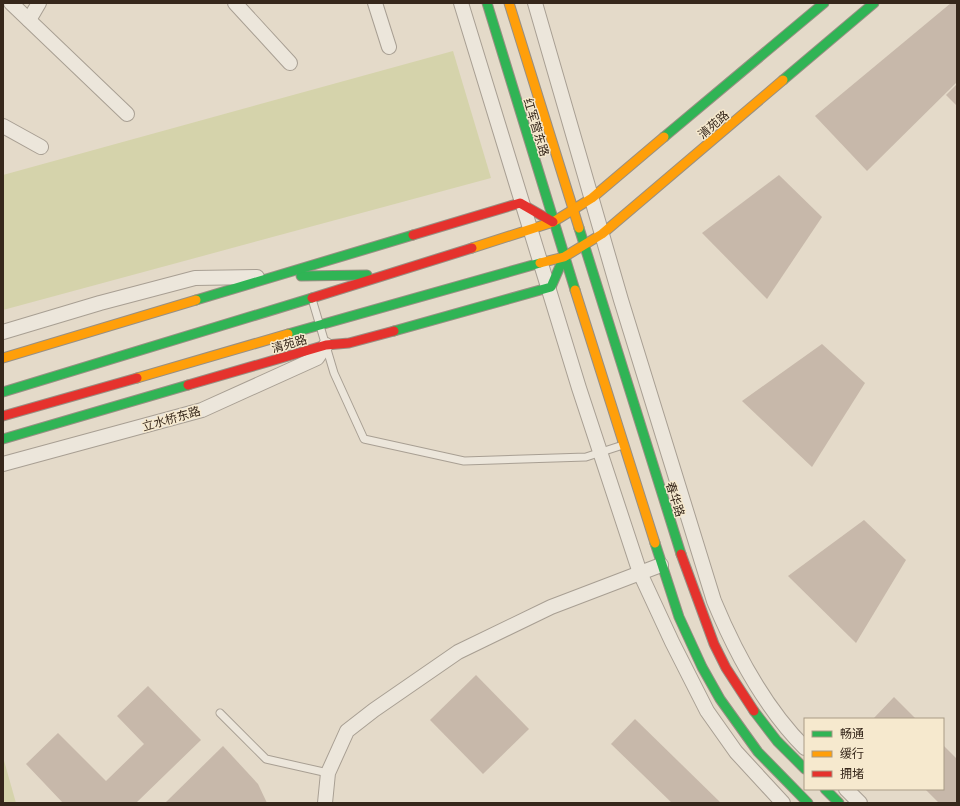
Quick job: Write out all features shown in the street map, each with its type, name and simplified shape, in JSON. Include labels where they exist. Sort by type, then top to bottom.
[{"type":"street","points":[[11,3],[127,114]]},
{"type":"street","points":[[29,20],[39,3]]},
{"type":"street","points":[[235,3],[290,63]]},
{"type":"street","points":[[375,3],[389,47]]},
{"type":"street","points":[[461,3],[600,452],[640,573],[672,642],[707,711],[736,752],[783,803]]},
{"type":"street","name":"红军营东路","points":[[487,3],[564,257]]},
{"type":"street","name":"红军营东路","points":[[509,3],[574,211]]},
{"type":"street","points":[[535,3],[602,234],[714,601],[731,642],[754,681],[780,720],[804,747]]},
{"type":"street","name":"清苑路","points":[[3,392],[389,275],[553,222],[574,211],[592,198],[824,3]]},
{"type":"street","name":"清苑路","points":[[3,416],[541,262],[564,257],[585,246],[602,234],[874,3]]},
{"type":"street","points":[[3,126],[41,147]]},
{"type":"street","points":[[3,358],[520,203],[523,203],[553,222]]},
{"type":"street","name":"春华路","points":[[574,211],[675,537],[714,644],[726,668],[755,712],[778,741],[804,768]]},
{"type":"street","points":[[549,288],[564,257]]},
{"type":"street","points":[[564,257],[661,565],[679,617],[694,653],[725,709],[764,759],[808,803]]},
{"type":"street","points":[[3,332],[100,303],[195,278],[389,275]]},
{"type":"street","name":"清苑路","points":[[3,439],[326,345],[349,344],[549,288]]},
{"type":"street","points":[[326,345],[372,310]]},
{"type":"street","name":"立水桥东路","points":[[3,464],[202,410],[317,358],[326,345]]},
{"type":"street","points":[[325,803],[328,773],[347,731],[458,652],[551,607],[661,565]]},
{"type":"street","points":[[826,790],[839,803]]},
{"type":"street","points":[[847,790],[860,803]]},
{"type":"lane","points":[[312,298],[334,373],[364,439],[464,461],[586,457],[624,444]]},
{"type":"lane","points":[[220,713],[266,759],[328,773]]},
{"type":"shaded area","points":[[453,51],[491,178],[3,310],[3,175]]},
{"type":"shaded area","points":[[3,757],[16,803],[3,803]]},
{"type":"building","points":[[951,3],[957,3],[957,82],[867,171],[815,116]]},
{"type":"building","points":[[957,84],[957,106],[946,95]]},
{"type":"building","points":[[779,175],[822,217],[767,299],[702,233]]},
{"type":"building","points":[[822,344],[865,383],[812,467],[742,401]]},
{"type":"building","points":[[864,520],[906,560],[856,643],[788,576]]},
{"type":"building","points":[[476,675],[529,729],[483,774],[430,720]]},
{"type":"building","points":[[148,686],[201,740],[136,803],[63,803],[26,764],[58,733],[106,781],[144,744],[117,716]]},
{"type":"building","points":[[894,697],[915,718],[874,718]]},
{"type":"building","points":[[635,719],[721,803],[672,803],[611,744]]},
{"type":"building","points":[[223,746],[258,784],[267,803],[165,803]]},
{"type":"building","points":[[944,746],[957,759],[957,803],[939,803],[926,790],[944,790]]},
{"type":"traffic: fast","points":[[487,3],[575,290]]},
{"type":"traffic: fast","points":[[664,137],[824,3]]},
{"type":"traffic: fast","points":[[783,80],[874,3]]},
{"type":"traffic: fast","points":[[579,228],[681,554]]},
{"type":"traffic: fast","points":[[196,300],[413,235]]},
{"type":"traffic: fast","points":[[394,331],[551,287],[564,257]]},
{"type":"traffic: fast","points":[[288,334],[540,263]]},
{"type":"traffic: fast","points":[[301,276],[367,275]]},
{"type":"traffic: fast","points":[[3,392],[312,298]]},
{"type":"traffic: fast","points":[[3,439],[188,385]]},
{"type":"traffic: fast","points":[[655,543],[679,617],[702,667],[720,699],[758,752],[808,803]]},
{"type":"traffic: fast","points":[[754,711],[777,741],[804,768]]},
{"type":"traffic: fast","points":[[826,790],[839,803]]},
{"type":"traffic: slow","points":[[509,3],[579,228]]},
{"type":"traffic: slow","points":[[540,263],[564,257],[602,234],[783,80]]},
{"type":"traffic: slow","points":[[472,248],[553,222],[592,198],[664,137]]},
{"type":"traffic: slow","points":[[575,290],[655,543]]},
{"type":"traffic: slow","points":[[3,358],[196,300]]},
{"type":"traffic: slow","points":[[137,378],[288,334]]},
{"type":"traffic: jam","points":[[413,235],[520,203],[553,222]]},
{"type":"traffic: jam","points":[[312,298],[472,248]]},
{"type":"traffic: jam","points":[[188,385],[326,345],[349,343],[394,331]]},
{"type":"traffic: jam","points":[[3,416],[137,378]]},
{"type":"traffic: jam","points":[[681,554],[714,644],[726,668],[754,711]]}]
